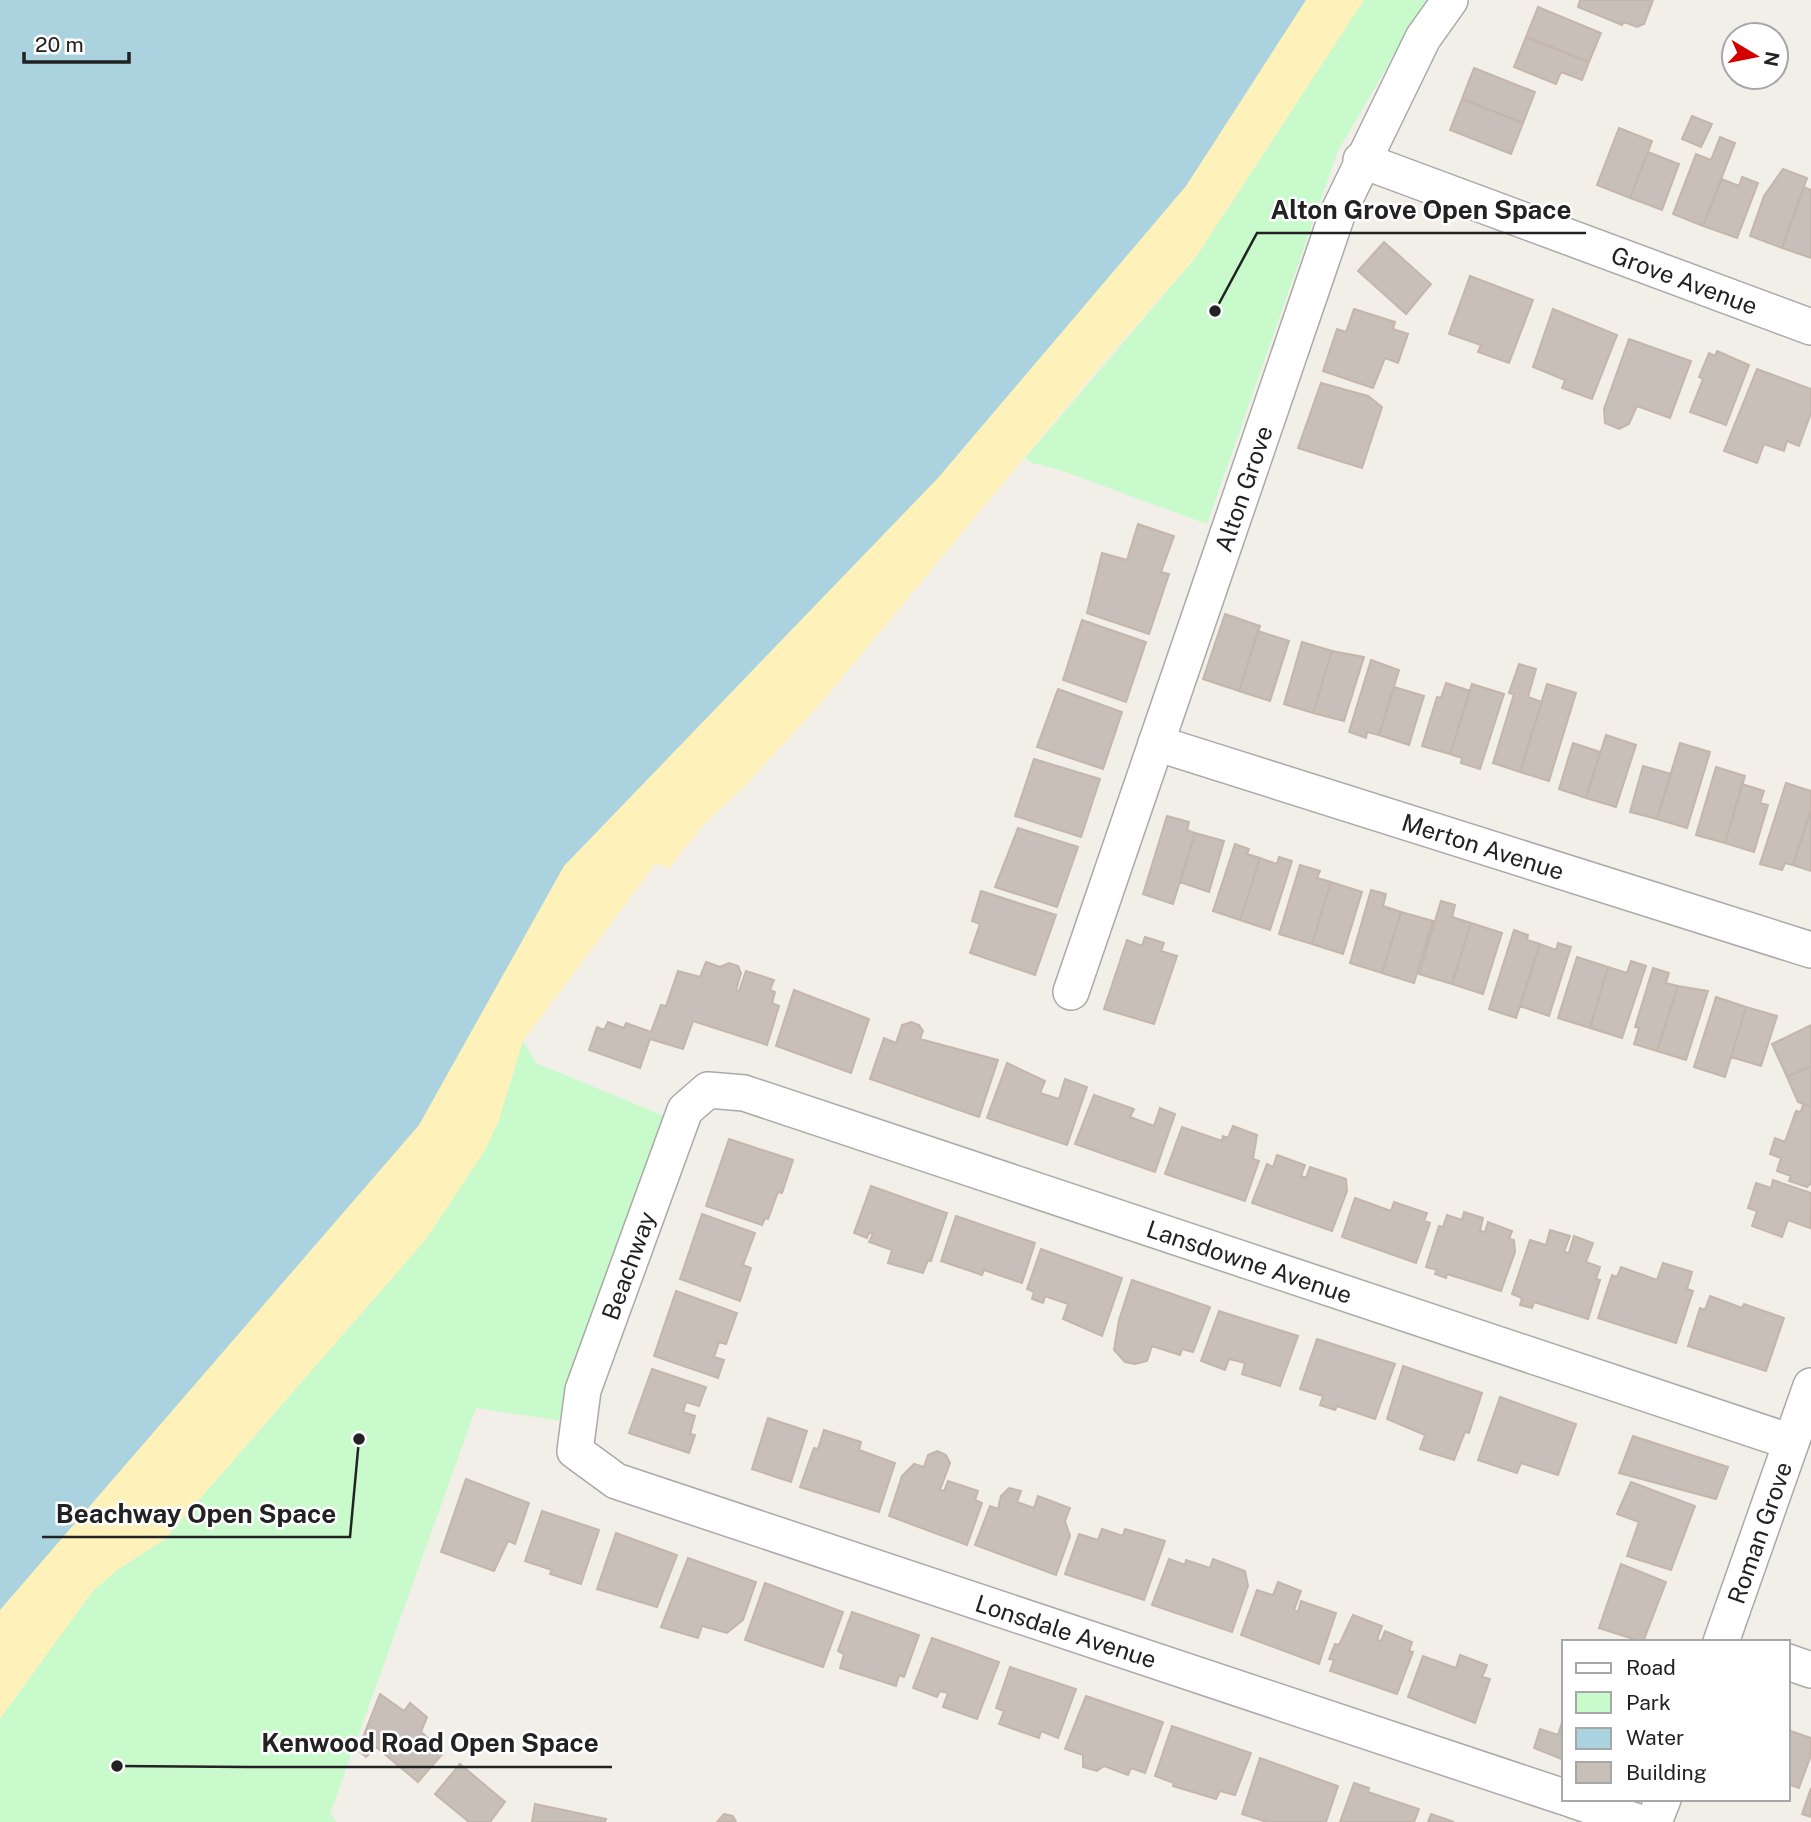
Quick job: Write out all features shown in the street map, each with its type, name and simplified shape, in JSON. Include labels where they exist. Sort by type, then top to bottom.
[{"type":"street","name":"Alton Grove","points":[[1071,992],[1337,215],[1361,160],[1423,38],[1450,0]]},
{"type":"street","name":"Grove Avenue","points":[[1361,160],[1811,327]]},
{"type":"street","name":"Merton Avenue","points":[[1156,743],[1811,950]]},
{"type":"street","name":"Lansdowne Avenue","points":[[708,1090],[744,1093],[1791,1442]]},
{"type":"street","name":"Beachway","points":[[575,1451],[583,1390],[680,1123],[685,1110],[708,1090]]},
{"type":"street","name":"Roman Grove","points":[[1726,1640],[1811,1386]]},
{"type":"street","name":"Lonsdale Avenue","points":[[575,1451],[615,1481],[1562,1796]]},
{"type":"street","points":[[1790,1663],[1811,1670]]},
{"type":"street","points":[[1576,1801],[1638,1822]]},
{"type":"street","points":[[1654,1822],[1662,1801]]},
{"type":"sand","points":[[1203,0],[1364,0],[1196,257],[1102,364],[825,698],[746,785],[704,824],[669,868],[656,863],[523,1041],[499,1120],[485,1150],[426,1239],[165,1539],[92,1592],[0,1719],[0,1551]]},
{"type":"green space","points":[[1364,0],[1426,0],[1338,151],[1207,524],[1060,470],[1032,463],[1025,458],[1196,257]]},
{"type":"green space","points":[[523,1041],[536,1063],[669,1118],[563,1421],[476,1408],[330,1814],[337,1822],[0,1822],[0,1719],[92,1592],[117,1570],[165,1539],[426,1239],[485,1150],[499,1120]]},
{"type":"water","points":[[0,0],[1306,0],[1186,186],[938,478],[564,866],[419,1125],[0,1610]]},
{"type":"building","points":[[1580,0],[1653,0],[1644,24],[1637,27],[1624,22],[1622,25],[1578,7]]},
{"type":"building","points":[[1538,7],[1601,33],[1589,62],[1526,37]]},
{"type":"building","points":[[1526,37],[1589,62],[1582,80],[1561,72],[1556,84],[1514,67]]},
{"type":"building","points":[[1474,68],[1535,92],[1523,123],[1462,99]]},
{"type":"building","points":[[1462,99],[1523,123],[1511,154],[1450,130]]},
{"type":"building","points":[[1692,116],[1712,124],[1701,147],[1682,139]]},
{"type":"building","points":[[1619,128],[1652,141],[1630,198],[1597,185]]},
{"type":"building","points":[[1720,137],[1735,143],[1703,226],[1673,214],[1696,154],[1711,160]]},
{"type":"building","points":[[1648,152],[1679,164],[1662,210],[1630,198]]},
{"type":"building","points":[[1783,169],[1807,178],[1782,248],[1750,236],[1764,196]]},
{"type":"building","points":[[1742,177],[1758,183],[1737,238],[1703,226],[1722,179],[1739,186]]},
{"type":"building","points":[[1804,187],[1811,190],[1811,258],[1782,248]]},
{"type":"building","points":[[1384,242],[1431,284],[1406,314],[1358,271]]},
{"type":"building","points":[[1470,276],[1533,300],[1509,363],[1478,352],[1481,345],[1449,334]]},
{"type":"building","points":[[1354,309],[1395,322],[1393,329],[1408,334],[1398,363],[1385,358],[1373,388],[1323,371],[1337,329],[1346,332]]},
{"type":"building","points":[[1553,309],[1617,335],[1592,399],[1562,388],[1565,380],[1533,367]]},
{"type":"building","points":[[1629,339],[1691,361],[1670,418],[1637,406],[1629,424],[1619,429],[1605,423],[1604,409]]},
{"type":"building","points":[[1717,351],[1749,365],[1726,425],[1690,412],[1703,379],[1699,377],[1709,353],[1715,356]]},
{"type":"building","points":[[1757,369],[1811,389],[1811,413],[1799,446],[1787,441],[1784,451],[1764,444],[1757,463],[1724,451]]},
{"type":"building","points":[[1321,383],[1368,396],[1382,407],[1362,468],[1298,448]]},
{"type":"building","points":[[1138,524],[1174,536],[1161,572],[1169,574],[1149,634],[1087,613],[1102,553],[1127,560]]},
{"type":"building","points":[[1225,614],[1260,626],[1239,691],[1203,679]]},
{"type":"building","points":[[1082,620],[1146,642],[1126,702],[1063,680]]},
{"type":"building","points":[[1258,631],[1289,641],[1270,701],[1239,691]]},
{"type":"building","points":[[1302,642],[1332,651],[1313,713],[1284,704]]},
{"type":"building","points":[[1332,651],[1364,657],[1344,721],[1313,713]]},
{"type":"building","points":[[1371,660],[1399,670],[1379,735],[1367,732],[1366,738],[1349,732]]},
{"type":"building","points":[[1519,664],[1536,669],[1528,697],[1542,702],[1520,772],[1493,763],[1514,694],[1509,693]]},
{"type":"building","points":[[1446,683],[1470,691],[1450,754],[1422,746],[1437,697],[1441,698]]},
{"type":"building","points":[[1472,684],[1504,694],[1480,769],[1461,763],[1462,758],[1450,754]]},
{"type":"building","points":[[1547,684],[1576,693],[1549,781],[1520,772]]},
{"type":"building","points":[[1394,687],[1424,696],[1409,745],[1379,735]]},
{"type":"building","points":[[1058,689],[1122,712],[1103,769],[1037,747]]},
{"type":"building","points":[[1606,735],[1636,745],[1616,807],[1586,798]]},
{"type":"building","points":[[1573,743],[1600,752],[1586,798],[1559,789]]},
{"type":"building","points":[[1680,743],[1710,752],[1687,828],[1657,819]]},
{"type":"building","points":[[1034,759],[1100,779],[1081,837],[1015,816]]},
{"type":"building","points":[[1643,766],[1671,774],[1657,819],[1630,812]]},
{"type":"building","points":[[1716,767],[1745,776],[1725,843],[1696,835]]},
{"type":"building","points":[[1786,783],[1811,791],[1811,809],[1793,865],[1785,863],[1782,870],[1760,864]]},
{"type":"building","points":[[1742,784],[1764,791],[1760,803],[1768,805],[1754,852],[1725,843]]},
{"type":"building","points":[[1811,809],[1811,871],[1793,865]]},
{"type":"building","points":[[1167,816],[1189,822],[1187,830],[1195,833],[1173,904],[1143,894]]},
{"type":"building","points":[[1018,828],[1078,847],[1057,907],[995,887]]},
{"type":"building","points":[[1195,833],[1224,841],[1209,892],[1180,882]]},
{"type":"building","points":[[1235,844],[1249,849],[1247,854],[1260,858],[1240,920],[1213,911]]},
{"type":"building","points":[[1279,857],[1292,861],[1270,930],[1240,920],[1260,858],[1277,864]]},
{"type":"building","points":[[1300,865],[1320,871],[1317,878],[1331,882],[1312,944],[1279,934]]},
{"type":"building","points":[[1331,882],[1362,892],[1343,954],[1312,944]]},
{"type":"building","points":[[1371,890],[1386,894],[1383,906],[1401,912],[1382,973],[1350,963]]},
{"type":"building","points":[[981,891],[1056,915],[1035,975],[970,953],[980,924],[972,921]]},
{"type":"building","points":[[1441,901],[1455,905],[1452,917],[1471,923],[1452,984],[1419,974]]},
{"type":"building","points":[[1401,912],[1433,921],[1414,983],[1382,973]]},
{"type":"building","points":[[1471,923],[1502,933],[1483,994],[1452,984]]},
{"type":"building","points":[[1514,930],[1528,935],[1527,940],[1540,944],[1516,1018],[1489,1009]]},
{"type":"building","points":[[1145,937],[1164,943],[1161,951],[1177,956],[1154,1024],[1104,1009],[1127,940],[1142,946]]},
{"type":"building","points":[[1558,943],[1571,947],[1549,1016],[1520,1006],[1540,944],[1556,950]]},
{"type":"building","points":[[1577,957],[1608,967],[1590,1028],[1558,1018]]},
{"type":"building","points":[[1631,961],[1646,966],[1622,1038],[1590,1028],[1608,967],[1627,973]]},
{"type":"building","points":[[706,962],[720,967],[729,963],[738,966],[741,973],[736,990],[739,991],[746,971],[774,980],[770,990],[775,992],[772,1003],[779,1006],[767,1045],[693,1021],[683,1049],[650,1039],[640,1068],[589,1050],[597,1027],[604,1030],[608,1022],[624,1028],[626,1023],[651,1032],[661,1005],[666,1006],[678,971],[700,977]]},
{"type":"building","points":[[1653,968],[1669,973],[1666,983],[1678,986],[1657,1051],[1634,1044],[1639,1028],[1635,1027]]},
{"type":"building","points":[[1678,986],[1708,991],[1686,1060],[1657,1051]]},
{"type":"building","points":[[794,990],[869,1019],[851,1073],[776,1046]]},
{"type":"building","points":[[1716,997],[1746,1007],[1725,1077],[1694,1067]]},
{"type":"building","points":[[1746,1007],[1777,1016],[1761,1066],[1731,1057]]},
{"type":"building","points":[[911,1022],[919,1025],[923,1031],[920,1039],[998,1060],[979,1117],[870,1079],[884,1038],[896,1043],[902,1025]]},
{"type":"building","points":[[1811,1025],[1811,1066],[1787,1077],[1772,1044]]},
{"type":"building","points":[[1007,1063],[1045,1081],[1040,1093],[1059,1099],[1065,1079],[1087,1087],[1067,1145],[987,1118]]},
{"type":"building","points":[[1811,1066],[1811,1107],[1798,1102],[1787,1077]]},
{"type":"building","points":[[1094,1095],[1134,1109],[1130,1117],[1154,1126],[1160,1108],[1175,1114],[1155,1172],[1075,1144]]},
{"type":"building","points":[[1803,1104],[1811,1107],[1811,1183],[1807,1187],[1789,1181],[1791,1176],[1777,1171],[1781,1158],[1770,1154],[1775,1138],[1785,1142],[1796,1111],[1801,1112]]},
{"type":"building","points":[[1233,1126],[1257,1135],[1253,1159],[1259,1161],[1245,1201],[1165,1174],[1182,1127],[1222,1141],[1223,1136],[1228,1138]]},
{"type":"building","points":[[729,1139],[793,1160],[782,1193],[778,1192],[768,1219],[765,1218],[762,1225],[706,1206]]},
{"type":"building","points":[[1277,1155],[1305,1165],[1301,1176],[1306,1178],[1310,1167],[1346,1179],[1347,1191],[1332,1231],[1252,1203],[1267,1164],[1273,1167]]},
{"type":"building","points":[[1773,1180],[1811,1193],[1810,1228],[1788,1220],[1782,1237],[1752,1226],[1757,1211],[1748,1208],[1756,1183],[1771,1188]]},
{"type":"building","points":[[871,1186],[947,1213],[931,1261],[928,1260],[923,1273],[888,1263],[892,1250],[869,1242],[873,1234],[869,1233],[867,1238],[854,1233]]},
{"type":"building","points":[[1355,1198],[1391,1211],[1394,1202],[1427,1213],[1424,1221],[1430,1223],[1416,1263],[1342,1237]]},
{"type":"building","points":[[1464,1212],[1483,1218],[1480,1231],[1485,1232],[1488,1222],[1512,1231],[1509,1239],[1514,1240],[1515,1252],[1501,1291],[1447,1274],[1446,1278],[1435,1274],[1437,1270],[1426,1267],[1439,1226],[1443,1227],[1447,1215],[1462,1220]]},
{"type":"building","points":[[702,1214],[755,1233],[743,1265],[751,1268],[740,1301],[680,1279]]},
{"type":"building","points":[[956,1216],[1035,1243],[1022,1283],[984,1270],[982,1275],[941,1261]]},
{"type":"building","points":[[1550,1230],[1570,1236],[1564,1252],[1569,1253],[1574,1236],[1593,1243],[1586,1262],[1600,1267],[1596,1279],[1600,1280],[1588,1319],[1534,1302],[1532,1308],[1520,1305],[1522,1298],[1512,1294],[1530,1240],[1546,1245]]},
{"type":"building","points":[[1041,1249],[1122,1278],[1102,1336],[1063,1319],[1068,1304],[1045,1296],[1043,1303],[1032,1299],[1034,1292],[1027,1289]]},
{"type":"building","points":[[1663,1263],[1692,1272],[1687,1289],[1693,1291],[1676,1343],[1598,1318],[1612,1275],[1617,1277],[1621,1267],[1657,1280]]},
{"type":"building","points":[[1132,1280],[1210,1307],[1193,1352],[1182,1349],[1180,1355],[1152,1346],[1147,1361],[1135,1364],[1125,1362],[1114,1350],[1119,1320]]},
{"type":"building","points":[[676,1291],[737,1313],[726,1344],[719,1342],[714,1357],[724,1360],[718,1378],[654,1356]]},
{"type":"building","points":[[1710,1296],[1742,1308],[1744,1304],[1784,1318],[1766,1371],[1688,1346],[1700,1308],[1705,1310]]},
{"type":"building","points":[[1219,1311],[1298,1336],[1280,1386],[1242,1374],[1245,1363],[1229,1359],[1225,1370],[1201,1361]]},
{"type":"building","points":[[1317,1339],[1395,1364],[1375,1419],[1337,1406],[1335,1410],[1320,1405],[1323,1396],[1300,1389]]},
{"type":"building","points":[[1403,1366],[1482,1393],[1469,1433],[1465,1432],[1454,1460],[1420,1449],[1425,1435],[1387,1419]]},
{"type":"building","points":[[652,1369],[706,1387],[699,1406],[686,1402],[683,1412],[695,1416],[690,1434],[695,1435],[689,1453],[629,1433]]},
{"type":"building","points":[[1500,1397],[1576,1424],[1558,1475],[1521,1463],[1517,1473],[1478,1460]]},
{"type":"building","points":[[768,1418],[807,1431],[791,1482],[752,1469]]},
{"type":"building","points":[[824,1430],[861,1442],[859,1450],[895,1463],[879,1512],[800,1487],[814,1448],[818,1449]]},
{"type":"building","points":[[1633,1436],[1728,1467],[1716,1499],[1619,1473]]},
{"type":"building","points":[[937,1451],[946,1455],[950,1463],[940,1490],[944,1491],[948,1481],[978,1491],[975,1500],[982,1503],[967,1545],[889,1516],[902,1476],[914,1464],[924,1467],[928,1455]]},
{"type":"building","points":[[466,1479],[529,1503],[515,1544],[508,1541],[494,1571],[441,1552]]},
{"type":"building","points":[[1631,1482],[1695,1506],[1671,1570],[1627,1556],[1639,1522],[1617,1514]]},
{"type":"building","points":[[1009,1488],[1021,1491],[1017,1502],[1034,1508],[1038,1496],[1070,1508],[1065,1521],[1070,1536],[1056,1575],[975,1545],[990,1506],[998,1509],[1001,1496]]},
{"type":"building","points":[[542,1511],[599,1530],[581,1584],[550,1574],[552,1570],[525,1561]]},
{"type":"building","points":[[1102,1529],[1123,1536],[1125,1529],[1165,1541],[1144,1600],[1065,1574],[1079,1534],[1098,1540]]},
{"type":"building","points":[[616,1533],[677,1555],[657,1607],[597,1589]]},
{"type":"building","points":[[688,1558],[756,1582],[743,1620],[727,1633],[702,1626],[698,1638],[661,1627]]},
{"type":"building","points":[[1169,1559],[1185,1565],[1186,1560],[1210,1568],[1213,1559],[1245,1571],[1248,1586],[1232,1632],[1152,1605]]},
{"type":"building","points":[[1621,1564],[1666,1582],[1644,1640],[1599,1628]]},
{"type":"building","points":[[1278,1582],[1301,1591],[1294,1610],[1298,1612],[1301,1601],[1336,1613],[1319,1664],[1241,1635],[1257,1590],[1273,1595]]},
{"type":"building","points":[[765,1583],[843,1612],[823,1667],[745,1640]]},
{"type":"building","points":[[852,1612],[919,1635],[904,1677],[899,1675],[896,1686],[840,1668],[844,1654],[838,1651]]},
{"type":"building","points":[[1353,1615],[1382,1626],[1377,1640],[1381,1641],[1385,1631],[1412,1642],[1409,1651],[1413,1652],[1397,1694],[1330,1671],[1334,1660],[1329,1659],[1335,1644],[1339,1645]]},
{"type":"building","points":[[932,1638],[999,1662],[977,1719],[943,1707],[948,1693],[940,1691],[937,1697],[913,1688]]},
{"type":"building","points":[[1460,1655],[1487,1665],[1482,1677],[1490,1679],[1475,1723],[1408,1697],[1423,1656],[1456,1668]]},
{"type":"building","points":[[1010,1667],[1076,1689],[1058,1738],[1041,1731],[1039,1738],[999,1724],[1004,1711],[996,1708]]},
{"type":"building","points":[[380,1694],[404,1711],[410,1703],[427,1717],[421,1732],[444,1752],[418,1782],[376,1747],[366,1757],[358,1750]]},
{"type":"building","points":[[1086,1696],[1163,1722],[1145,1773],[1131,1768],[1128,1775],[1104,1766],[1097,1771],[1083,1767],[1083,1755],[1065,1749]]},
{"type":"building","points":[[1562,1722],[1562,1759],[1534,1748],[1540,1729],[1558,1735]]},
{"type":"building","points":[[1172,1726],[1251,1753],[1235,1795],[1220,1791],[1216,1799],[1173,1786],[1174,1783],[1155,1776]]},
{"type":"building","points":[[1790,1731],[1811,1738],[1811,1755],[1799,1788],[1790,1785]]},
{"type":"building","points":[[1260,1758],[1338,1786],[1326,1822],[1267,1822],[1242,1814]]},
{"type":"building","points":[[460,1764],[505,1802],[490,1822],[469,1822],[435,1794]]},
{"type":"building","points":[[1354,1783],[1369,1788],[1368,1792],[1419,1809],[1414,1822],[1340,1822]]},
{"type":"building","points":[[1811,1788],[1811,1817],[1802,1814]]},
{"type":"building","points":[[535,1804],[606,1819],[605,1822],[532,1822]]},
{"type":"building","points":[[724,1814],[733,1816],[736,1822],[717,1822]]},
{"type":"building","points":[[1431,1814],[1454,1822],[1428,1822]]},
{"type":"place","name":"Alton Grove Open Space","points":[[1215,311]]},
{"type":"place","name":"Beachway Open Space","points":[[359,1439]]},
{"type":"place","name":"Kenwood Road Open Space","points":[[117,1766]]}]
